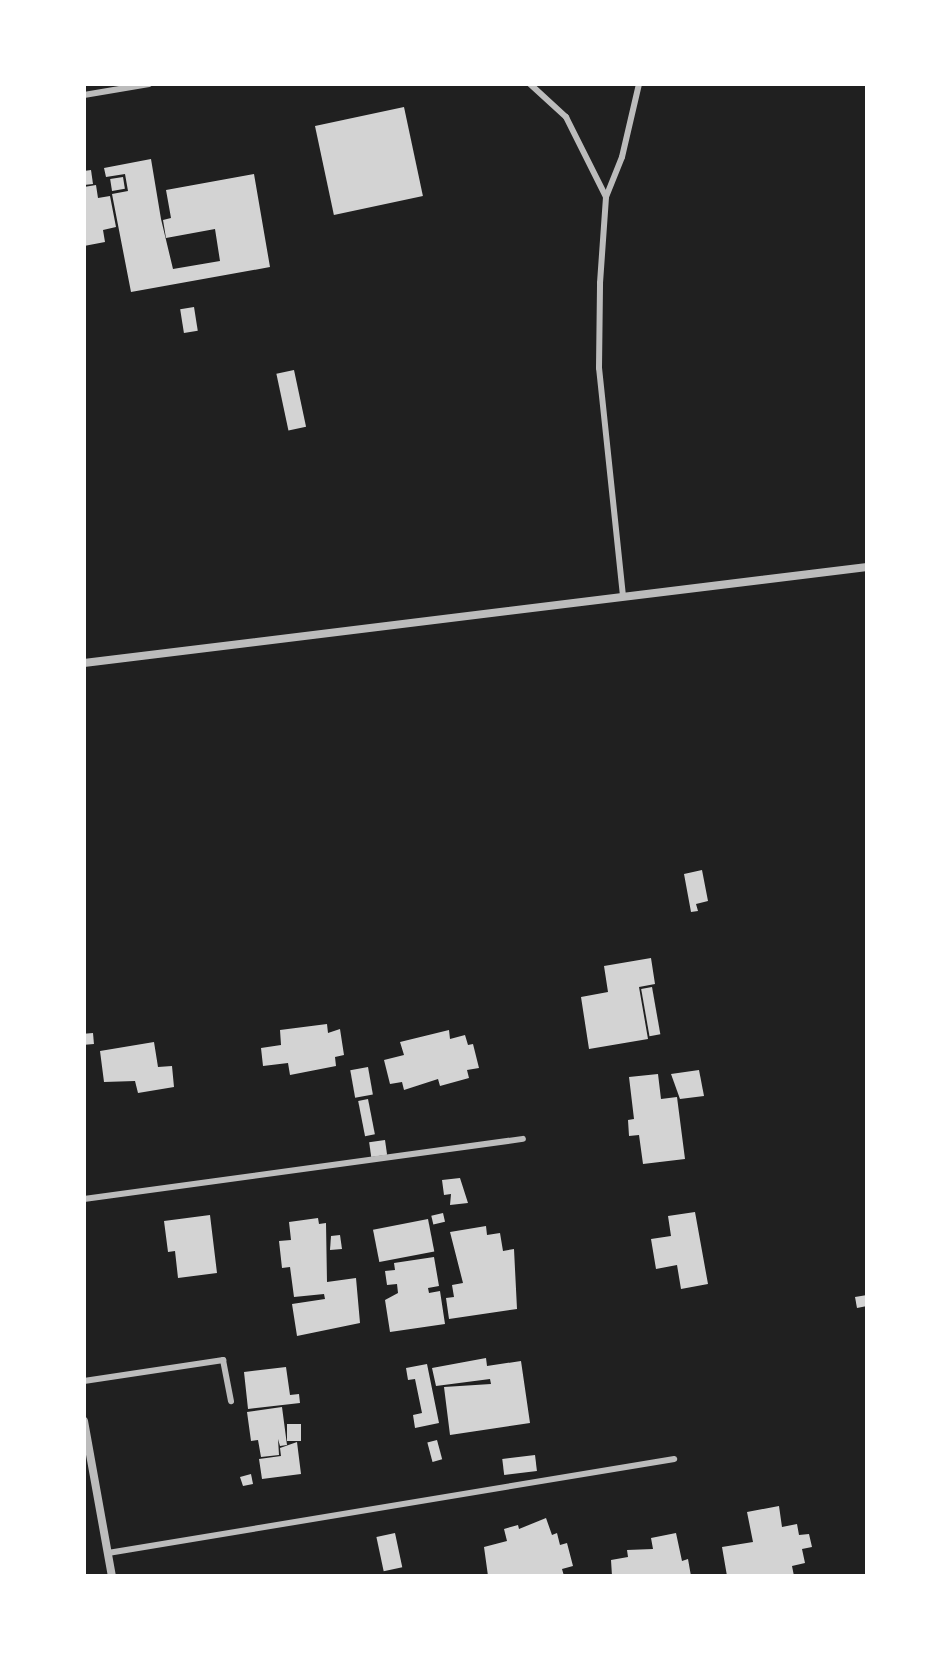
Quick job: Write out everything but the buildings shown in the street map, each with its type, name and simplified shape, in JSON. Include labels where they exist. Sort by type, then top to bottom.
[{"type":"street","points":[[84,663],[867,567]]},
{"type":"street","points":[[84,1421],[112,1576]]},
{"type":"lane","points":[[84,95],[149,84]]},
{"type":"lane","points":[[530,84],[566,117],[606,197]]},
{"type":"lane","points":[[623,596],[599,368],[606,197],[622,157],[639,84]]},
{"type":"lane","points":[[84,1199],[523,1139]]},
{"type":"lane","points":[[84,1381],[223,1360],[231,1401]]},
{"type":"lane","points":[[108,1553],[674,1459]]},
{"type":"shaded area","points":[[84,84],[867,84],[867,1576],[84,1576]]}]
